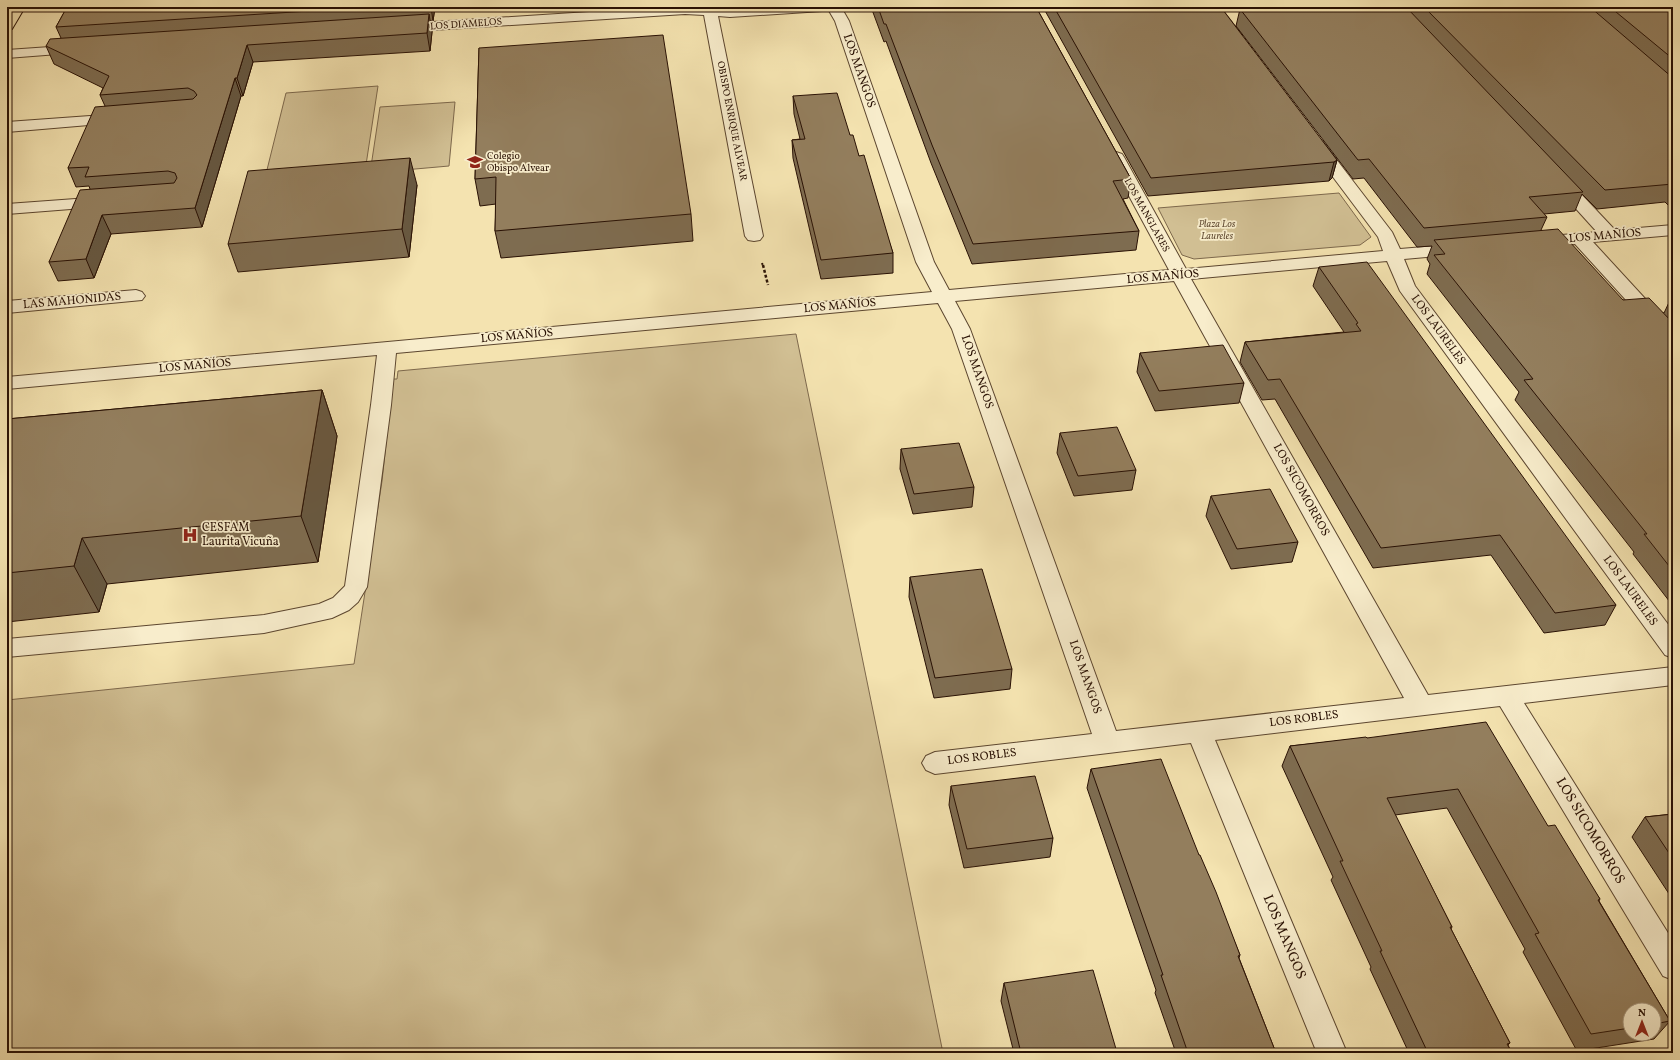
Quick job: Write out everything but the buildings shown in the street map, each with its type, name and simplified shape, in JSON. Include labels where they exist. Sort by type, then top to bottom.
[{"type":"main road","points":[[7,26],[18,7]]},
{"type":"street","name":"LOS DIAMELOS","points":[[387,29],[685,10],[710,9],[730,13],[822,7]]},
{"type":"street","name":"LOS MANGOS","points":[[834,7],[842,21],[925,262],[961,329],[1108,742]]},
{"type":"street","points":[[1213,7],[1242,45]]},
{"type":"street","name":"OBISPO ENRIQUE ALVEAR","points":[[710,9],[754,236]]},
{"type":"street","points":[[7,54],[96,48]]},
{"type":"street","points":[[7,127],[131,118]]},
{"type":"street","name":"LOS LAURELES","points":[[1309,133],[1386,236],[1406,287],[1673,649]]},
{"type":"street","name":"LOS MANGLARES","points":[[1110,147],[1180,275]]},
{"type":"street","points":[[1548,169],[1611,236]]},
{"type":"street","points":[[7,209],[122,200]]},
{"type":"street","name":"LOS MAÑÍOS","points":[[1521,244],[1673,230]]},
{"type":"street","points":[[1580,239],[1673,340]]},
{"type":"street","name":"LOS MAÑÍOS","points":[[7,383],[1474,248]]},
{"type":"street","name":"LOS SICOMORROS","points":[[1180,275],[1421,706]]},
{"type":"street","name":"LAS MAHONIDAS","points":[[7,307],[136,296]]},
{"type":"street","points":[[7,648],[264,624],[324,612],[341,604],[350,596],[356,587],[381,406],[387,348]]},
{"type":"street","name":"LOS ROBLES","points":[[936,763],[1673,676]]},
{"type":"street","name":"LOS SICOMORROS","points":[[1507,696],[1673,967]]},
{"type":"street","name":"LOS MANGOS","points":[[1199,732],[1332,1053]]},
{"type":"path","points":[[754,236],[776,312]]},
{"type":"green space","points":[[378,86],[364,178],[263,186],[286,93]]},
{"type":"green space","points":[[455,102],[449,166],[370,173],[380,107]]},
{"type":"green space","name":"Plaza Los Laureles","points":[[1339,193],[1371,237],[1360,245],[1194,259],[1182,255],[1158,208]]},
{"type":"green space","points":[[796,334],[943,1053],[7,1053],[7,700],[354,664],[382,481],[393,379],[397,379],[398,371]]},
{"type":"place","name":"Colegio Obispo Alvear","points":[[475,162]]},
{"type":"place","name":"CESFAM Laurita Vicuña","points":[[190,535]]}]
